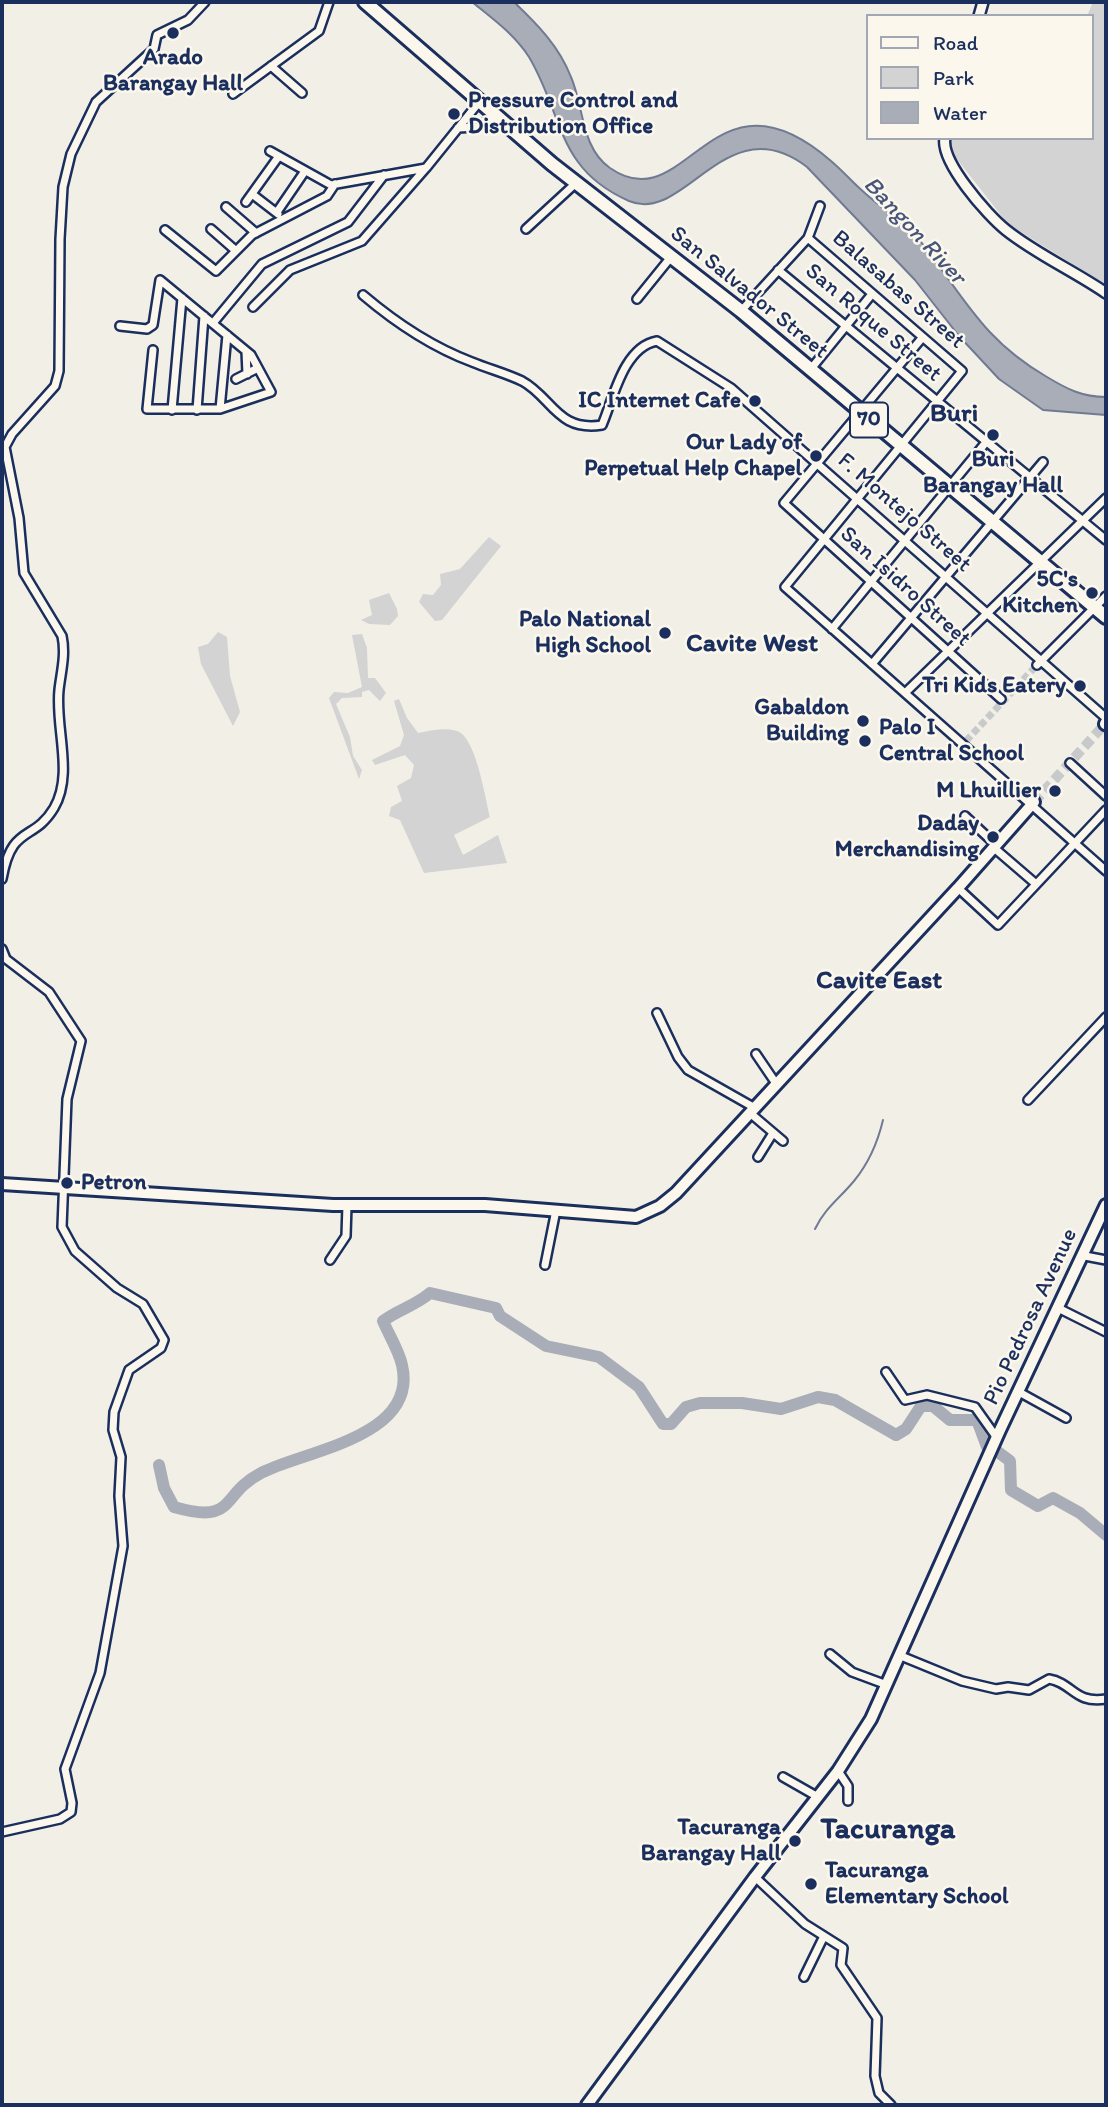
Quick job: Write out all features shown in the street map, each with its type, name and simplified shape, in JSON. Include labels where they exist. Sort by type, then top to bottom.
[{"type":"highway","name":"San Salvador Street","points":[[365,2],[576,183],[741,311],[1106,617]]},
{"type":"main road","points":[[2,1184],[346,1205],[485,1205],[636,1217],[660,1206],[777,1085],[1033,803]]},
{"type":"main road","name":"Pio Pedrosa Avenue","points":[[587,2105],[755,1877],[838,1771],[871,1719],[1019,1392],[1085,1256],[1106,1205]]},
{"type":"street","points":[[2,879],[6,856],[15,840],[53,811],[61,793],[59,692],[64,646],[62,636],[24,573],[19,518],[5,447],[12,434],[55,386],[59,371],[58,313],[63,187],[82,127],[96,102],[154,49],[157,34],[188,20],[205,2]]},
{"type":"street","points":[[233,94],[319,31],[325,6],[329,2]]},
{"type":"street","points":[[271,66],[302,93]]},
{"type":"street","points":[[253,307],[290,270],[362,241],[480,101]]},
{"type":"street","points":[[458,128],[477,127],[497,116]]},
{"type":"street","points":[[945,140],[948,162],[1005,230],[1106,293]]},
{"type":"street","points":[[270,151],[331,185],[426,168]]},
{"type":"street","points":[[246,202],[279,156]]},
{"type":"street","points":[[276,212],[305,171]]},
{"type":"street","points":[[213,323],[262,264],[348,222],[385,174]]},
{"type":"street","points":[[526,229],[576,183]]},
{"type":"street","points":[[165,230],[216,271],[235,250],[256,233],[327,196],[335,184]]},
{"type":"street","points":[[252,194],[276,212],[282,220]]},
{"type":"street","points":[[741,311],[808,238],[820,206]]},
{"type":"street","points":[[226,207],[256,233]]},
{"type":"street","points":[[211,229],[235,250]]},
{"type":"street","name":"Balasabas Street","points":[[808,238],[962,371],[937,401]]},
{"type":"street","points":[[637,299],[671,257]]},
{"type":"street","name":"San Roque Street","points":[[778,270],[1106,541]]},
{"type":"street","points":[[120,326],[147,329],[153,325],[160,280],[246,351],[271,392],[220,410],[147,409],[153,350]]},
{"type":"street","points":[[810,370],[872,294]]},
{"type":"street","name":"F. Montejo Street","points":[[363,295],[438,347],[475,364],[493,368],[532,387],[551,410],[566,421],[577,424],[601,425],[621,374],[650,342],[657,341],[731,388],[987,611],[1039,663],[1106,721]]},
{"type":"street","points":[[172,410],[181,298]]},
{"type":"street","points":[[197,410],[204,316]]},
{"type":"street","points":[[220,410],[227,335]]},
{"type":"street","points":[[818,463],[922,338]]},
{"type":"street","points":[[246,351],[247,374]]},
{"type":"street","points":[[236,379],[258,368]]},
{"type":"street","points":[[937,401],[785,587],[965,742],[1106,871]]},
{"type":"street","points":[[832,629],[987,441]]},
{"type":"street","points":[[872,664],[1042,462]]},
{"type":"street","name":"San Isidro Street","points":[[818,463],[784,503],[1001,699]]},
{"type":"street","points":[[905,693],[1106,498]]},
{"type":"street","points":[[1039,663],[1106,596]]},
{"type":"street","points":[[1070,763],[1106,796]]},
{"type":"street","points":[[958,888],[998,925],[1106,810]]},
{"type":"street","points":[[965,816],[1036,884]]},
{"type":"street","points":[[2,949],[6,960],[49,992],[81,1041],[67,1099],[62,1227],[65,1237],[96,1270],[142,1304],[164,1340],[161,1348],[129,1370],[114,1412],[113,1430],[121,1457],[119,1496],[123,1546],[100,1673],[65,1769],[72,1803],[71,1812],[60,1819],[2,1832]]},
{"type":"street","points":[[657,1013],[678,1057],[688,1070],[752,1111],[783,1140]]},
{"type":"street","points":[[1028,1100],[1105,1021]]},
{"type":"street","points":[[755,1054],[777,1085]]},
{"type":"street","points":[[758,1157],[773,1133]]},
{"type":"street","points":[[330,1260],[346,1236],[346,1205]]},
{"type":"street","points":[[544,1265],[556,1210]]},
{"type":"street","points":[[1085,1256],[1106,1260]]},
{"type":"street","points":[[1058,1308],[1106,1332]]},
{"type":"street","points":[[886,1372],[905,1400],[927,1395],[975,1407],[996,1443]]},
{"type":"street","points":[[1019,1392],[1066,1418]]},
{"type":"street","points":[[830,1654],[852,1672],[887,1685]]},
{"type":"street","points":[[901,1656],[962,1681],[991,1689],[1029,1690],[1049,1679],[1056,1680],[1080,1698],[1106,1699]]},
{"type":"street","points":[[838,1771],[848,1786],[848,1801]]},
{"type":"street","points":[[782,1777],[818,1797]]},
{"type":"street","points":[[755,1877],[804,1924],[843,1948],[841,1965],[877,2018],[875,2076],[879,2093],[891,2105]]},
{"type":"street","points":[[804,1977],[824,1936]]},
{"type":"green space","points":[[1093,2],[1106,2],[1106,285],[1008,224],[956,158],[950,145],[952,140],[1094,140],[1094,14],[1088,14]]},
{"type":"green space","points":[[489,537],[501,546],[442,620],[435,621],[419,602],[423,594],[433,595],[441,585],[440,574],[460,569]]},
{"type":"green space","points":[[389,593],[398,616],[390,625],[369,624],[361,620],[372,615],[369,600]]},
{"type":"green space","points":[[218,632],[227,637],[230,676],[240,712],[233,726],[201,664],[198,647],[208,644]]},
{"type":"green space","points":[[362,634],[367,648],[368,678],[375,678],[386,693],[380,701],[369,690],[362,692],[362,697],[342,698],[336,704],[350,737],[353,756],[362,770],[359,779],[329,698],[334,692],[348,693],[362,687],[352,635]]},
{"type":"green space","points":[[399,699],[407,718],[418,733],[452,730],[464,736],[479,769],[490,817],[454,835],[463,855],[498,835],[507,863],[424,873],[400,820],[389,816],[391,807],[402,801],[397,786],[411,778],[414,765],[405,755],[375,765],[372,760],[400,746],[404,735],[394,701]]},
{"type":"water","points":[[472,2],[514,2],[547,36],[571,77],[588,138],[601,160],[610,168],[637,179],[660,175],[729,132],[757,126],[790,134],[831,161],[912,233],[978,319],[1008,349],[1068,389],[1089,396],[1106,397],[1106,415],[1043,410],[999,379],[959,336],[915,280],[807,167],[778,152],[753,150],[730,157],[669,197],[649,204],[629,201],[605,188],[575,157],[529,57],[503,27]]},
{"type":"waterway","points":[[815,1229],[828,1209],[864,1167],[883,1120]]},
{"type":"waterway","points":[[159,1465],[164,1488],[174,1507],[208,1512],[225,1505],[261,1473],[353,1438],[376,1425],[393,1410],[403,1390],[401,1360],[383,1321],[430,1293],[496,1308],[500,1316],[546,1346],[599,1357],[639,1387],[663,1424],[671,1424],[686,1407],[700,1403],[742,1403],[781,1409],[818,1397],[835,1400],[896,1435],[906,1429],[921,1406],[933,1406],[950,1420],[977,1420],[987,1447]]},
{"type":"waterway","points":[[998,1452],[1010,1461],[1011,1490],[1038,1506],[1053,1498],[1080,1513],[1106,1535]]},
{"type":"tunnel","points":[[966,741],[1037,665]]},
{"type":"tunnel","points":[[1034,802],[1105,724]]},
{"type":"place","name":"Arado Barangay Hall","points":[[173,33]]},
{"type":"place","name":"Pressure Control and Distribution Office","points":[[454,114]]},
{"type":"place","name":"IC Internet Cafe","points":[[755,401]]},
{"type":"place","name":"Buri Barangay Hall","points":[[993,435]]},
{"type":"place","name":"Our Lady of Perpetual Help Chapel","points":[[816,456]]},
{"type":"place","name":"5C's Kitchen","points":[[1092,593]]},
{"type":"place","name":"Palo National High School","points":[[665,633]]},
{"type":"place","name":"Tri Kids Eatery","points":[[1080,686]]},
{"type":"place","name":"Gabaldon Building","points":[[863,721]]},
{"type":"place","name":"Palo I Central School","points":[[865,741]]},
{"type":"place","name":"M Lhuillier","points":[[1055,791]]},
{"type":"place","name":"Daday Merchandising","points":[[993,837]]},
{"type":"place","name":"Petron","points":[[67,1183]]},
{"type":"place","name":"Tacuranga Barangay Hall","points":[[795,1841]]},
{"type":"place","name":"Tacuranga Elementary School","points":[[811,1884]]},
{"type":"district","name":"Buri","points":[[954,414]]},
{"type":"district","name":"Cavite West","points":[[752,644]]},
{"type":"district","name":"Cavite East","points":[[879,981]]},
{"type":"district","name":"Tacuranga","points":[[888,1830]]},
{"type":"water label","name":"Bangon River","points":[[914,231]]}]
